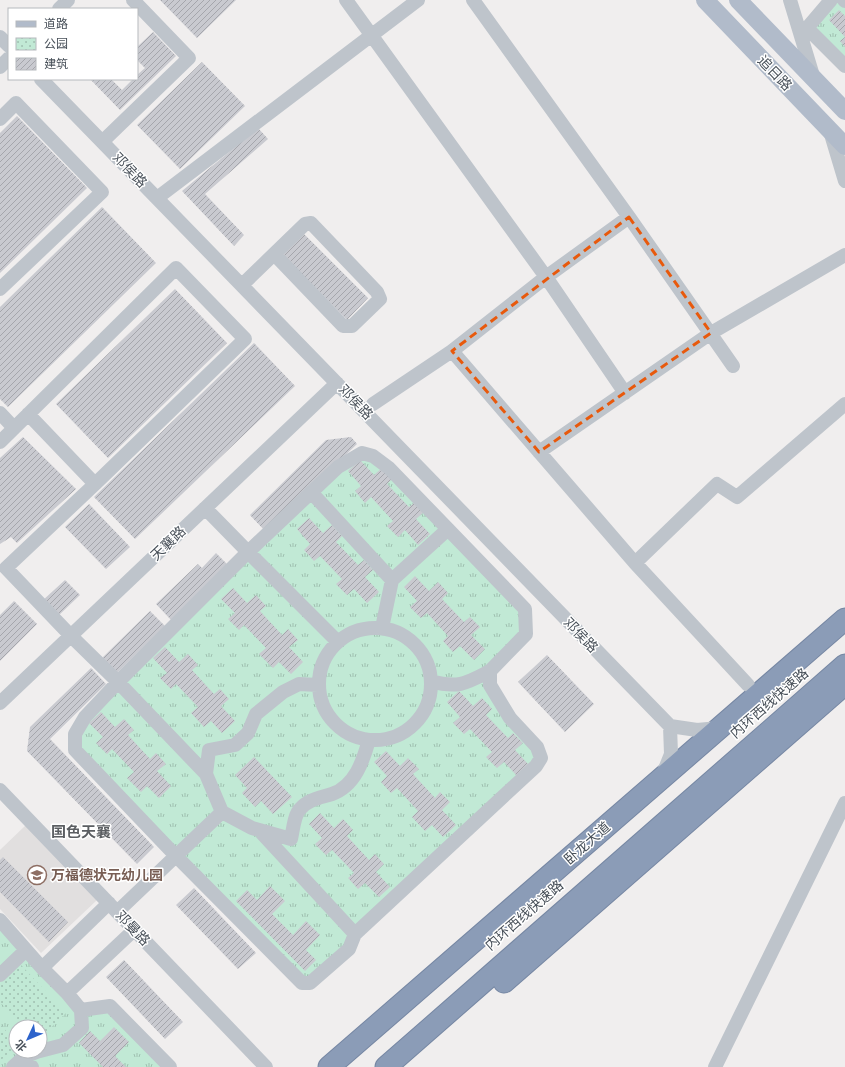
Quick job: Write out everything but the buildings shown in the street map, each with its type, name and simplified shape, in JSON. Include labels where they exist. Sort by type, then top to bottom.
[{"type":"highway","name":"卧龙大道","points":[[329,1067],[845,619]]},
{"type":"highway","name":"内环西线快速路","points":[[348,1067],[845,637]]},
{"type":"highway","name":"内环西线快速路","points":[[386,1067],[845,665]]},
{"type":"highway","points":[[407,1067],[845,684]]},
{"type":"main road","name":"追日路","points":[[705,0],[845,146]]},
{"type":"main road","name":"追日路","points":[[738,0],[845,111]]},
{"type":"street","points":[[60,8],[68,0]]},
{"type":"street","points":[[102,142],[189,58],[133,0]]},
{"type":"street","points":[[346,0],[373,34],[546,278],[625,393]]},
{"type":"street","points":[[157,198],[418,0]]},
{"type":"street","points":[[473,0],[629,217],[711,333],[732,366]]},
{"type":"street","points":[[790,0],[804,31],[814,79]]},
{"type":"street","points":[[804,31],[831,0]]},
{"type":"street","points":[[804,31],[845,66]]},
{"type":"street","points":[[0,37],[8,45]]},
{"type":"street","points":[[0,67],[8,59]]},
{"type":"street","name":"邓侯路","points":[[42,80],[670,726]]},
{"type":"street","points":[[0,119],[16,103],[102,192],[0,289]]},
{"type":"street","points":[[829,129],[845,181]]},
{"type":"street","points":[[373,404],[452,352],[546,278],[629,217]]},
{"type":"street","points":[[242,285],[274,254],[305,224],[311,223],[377,292],[380,299],[352,326],[343,326],[274,254]]},
{"type":"street","points":[[539,452],[711,333],[845,254]]},
{"type":"street","points":[[0,442],[176,268],[245,339],[95,484],[3,567],[118,682],[206,774],[222,812],[259,830],[291,839],[298,810],[312,799],[334,793],[349,783],[362,766],[369,740]]},
{"type":"street","points":[[452,352],[635,563],[748,685]]},
{"type":"street","name":"天襄路","points":[[0,703],[337,383]]},
{"type":"street","points":[[635,563],[717,484],[737,498],[845,404]]},
{"type":"street","points":[[0,413],[14,428]]},
{"type":"street","points":[[28,414],[95,484]]},
{"type":"street","points":[[431,681],[448,686],[468,683],[490,671],[526,634],[525,609],[389,468],[373,456],[362,452],[338,467],[311,492],[248,552],[118,682],[85,717],[75,734],[75,750],[176,856],[302,983],[310,983],[349,949],[355,934],[536,766],[541,758],[537,748],[510,718],[490,685],[490,671]]},
{"type":"street","points":[[311,492],[392,580]]},
{"type":"street","points":[[205,508],[338,642]]},
{"type":"street","points":[[382,628],[392,580],[448,529]]},
{"type":"street","points":[[382,628],[401,634],[416,646],[427,662],[431,681],[429,700],[420,718],[406,731],[388,739],[369,740],[353,736],[336,724],[328,716],[321,701],[318,685],[321,666],[330,649],[338,642],[345,636],[363,629],[382,628]]},
{"type":"street","points":[[206,774],[209,750],[235,745],[248,733],[256,714],[268,703],[299,684],[318,685]]},
{"type":"street","points":[[662,779],[671,754],[670,726],[697,730],[719,728]]},
{"type":"street","name":"邓曼路","points":[[0,790],[266,1067]]},
{"type":"street","points":[[715,1067],[845,803]]},
{"type":"street","points":[[42,968],[176,856],[222,812]]},
{"type":"street","points":[[259,830],[355,934]]},
{"type":"street","points":[[0,920],[81,1010],[82,1028],[63,1045],[48,1049]]},
{"type":"street","points":[[67,993],[134,930]]},
{"type":"street","points":[[0,975],[26,950]]},
{"type":"street","points":[[81,1010],[110,1006],[170,1067]]},
{"type":"street","points":[[13,1067],[28,1062]]},
{"type":"highlighted area","points":[[629,217],[711,333],[539,452],[452,351]]},
{"type":"shaded area","name":"万福德状元幼儿园","points":[[26,825],[97,900],[41,953],[0,909],[0,850]]},
{"type":"green space","points":[[831,0],[845,0],[845,66],[807,28]]},
{"type":"green space","points":[[373,456],[525,609],[526,634],[490,671],[490,685],[541,758],[310,983],[75,750],[85,717],[338,467]]},
{"type":"green space","points":[[0,920],[81,1010],[110,1006],[170,1067],[0,1067]]},
{"type":"green space","points":[[21,965],[66,1013],[48,1030],[48,1019],[16,1019],[0,1002],[0,985]]},
{"type":"green space","points":[[0,1024],[8,1033],[8,1054],[0,1061]]},
{"type":"place","name":"万福德状元幼儿园","points":[[37,875]]},
{"type":"district","name":"国色天襄","points":[[81,831]]}]
